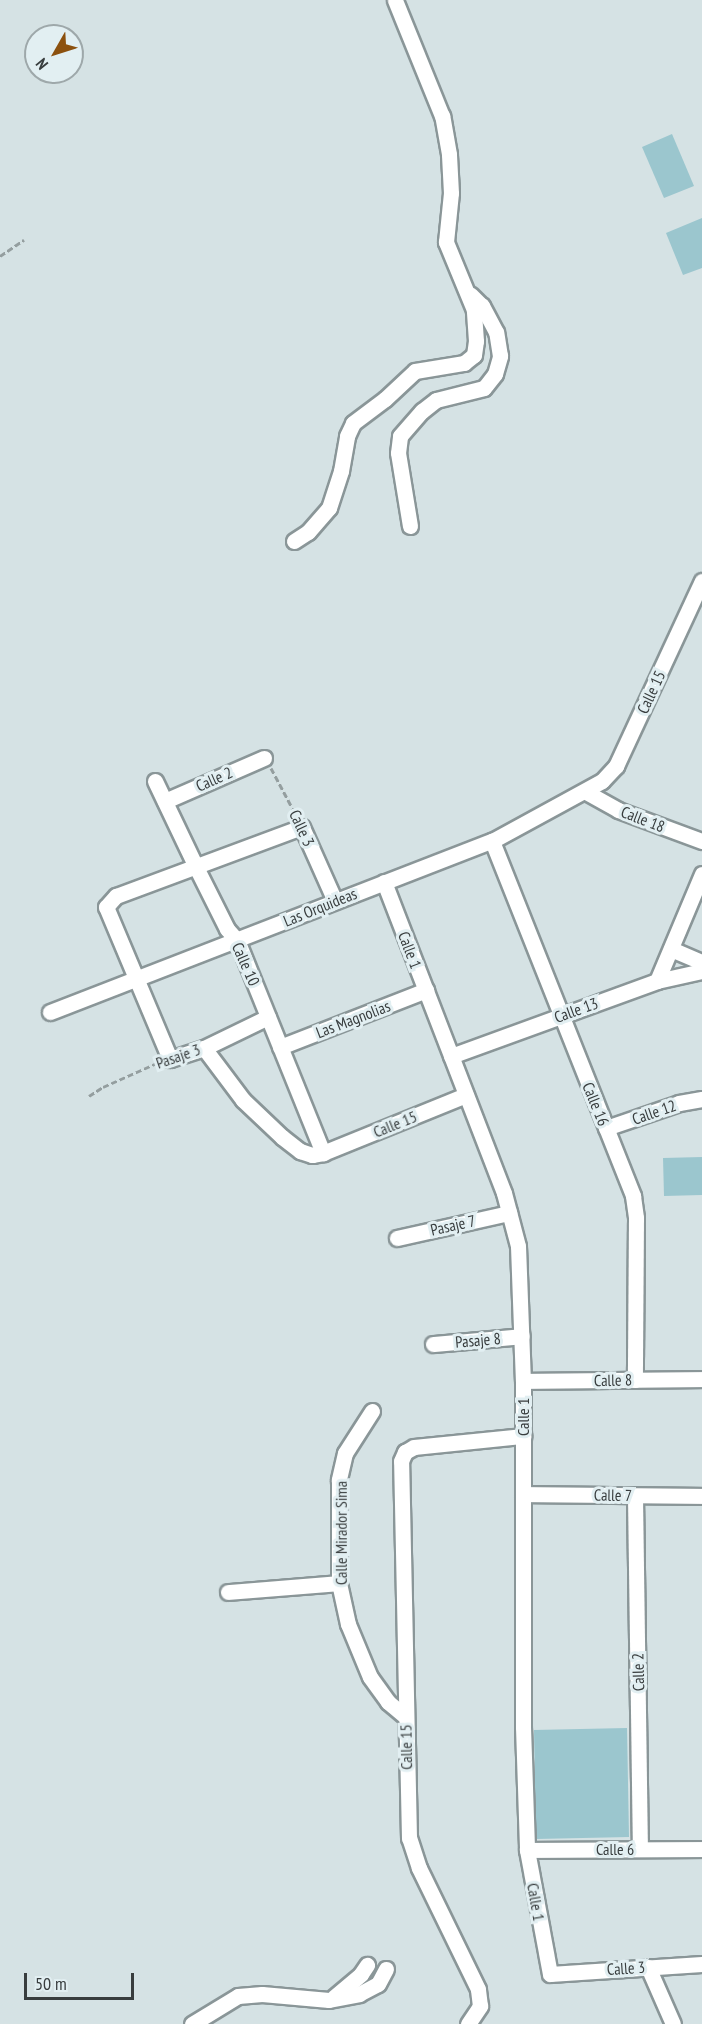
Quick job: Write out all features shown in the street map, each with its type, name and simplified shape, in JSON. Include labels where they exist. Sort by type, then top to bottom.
[{"type":"street","points":[[294,541],[308,532],[330,508],[341,471],[346,436],[353,423],[385,399],[415,370],[464,363],[474,355],[476,341],[474,310],[446,242],[451,193],[449,154],[442,116],[395,0]]},
{"type":"street","points":[[410,526],[398,453],[400,436],[422,411],[436,400],[484,388],[495,374],[500,356],[496,332],[482,306],[465,289]]},
{"type":"street","name":"Calle 15","points":[[586,792],[602,782],[616,766],[702,581]]},
{"type":"street","name":"Calle 2","points":[[165,801],[264,758]]},
{"type":"street","name":"Calle 10","points":[[156,781],[227,928],[237,940],[323,1153]]},
{"type":"street","name":"Las Orquideas","points":[[50,1012],[492,841],[586,792]]},
{"type":"street","name":"Calle 18","points":[[586,792],[618,810],[702,841]]},
{"type":"street","points":[[170,1059],[138,977],[106,907],[116,896],[302,827]]},
{"type":"street","name":"Calle 3","points":[[302,827],[335,901]]},
{"type":"street","name":"Calle 16","points":[[492,841],[633,1196],[636,1218],[634,1380]]},
{"type":"street","points":[[657,981],[702,874]]},
{"type":"street","name":"Calle 1","points":[[384,882],[504,1193],[518,1246],[524,1381],[523,1727],[527,1850],[550,1974]]},
{"type":"street","points":[[671,949],[702,962]]},
{"type":"street","name":"Calle 13","points":[[451,1056],[657,981],[702,971]]},
{"type":"street","name":"Las Magnolias","points":[[280,1047],[426,990]]},
{"type":"street","name":"Pasaje 3","points":[[170,1059],[204,1048],[268,1017]]},
{"type":"street","points":[[204,1048],[243,1100],[282,1137],[300,1151],[312,1155],[323,1153]]},
{"type":"street","name":"Calle 15","points":[[323,1153],[466,1095]]},
{"type":"street","name":"Calle 12","points":[[606,1128],[679,1103],[702,1099]]},
{"type":"street","name":"Pasaje 7","points":[[397,1238],[509,1213]]},
{"type":"street","name":"Pasaje 8","points":[[433,1344],[522,1336]]},
{"type":"street","name":"Calle 8","points":[[524,1381],[702,1379]]},
{"type":"street","name":"Calle Mirador Sima","points":[[372,1411],[345,1453],[339,1480],[339,1583],[348,1624],[370,1677],[388,1702],[406,1717]]},
{"type":"street","name":"Calle 15","points":[[468,2024],[480,2006],[478,1989],[419,1868],[409,1838],[401,1461],[405,1452],[414,1447],[524,1436]]},
{"type":"street","name":"Calle 7","points":[[523,1494],[702,1496]]},
{"type":"street","name":"Calle 2","points":[[635,1496],[640,1849]]},
{"type":"street","points":[[228,1592],[339,1583]]},
{"type":"street","name":"Calle 6","points":[[527,1850],[702,1850]]},
{"type":"street","name":"Calle 3","points":[[550,1974],[702,1964]]},
{"type":"street","points":[[329,2000],[362,1974],[367,1965]]},
{"type":"street","points":[[648,1967],[673,2024]]},
{"type":"street","points":[[192,2024],[238,1996],[262,1994],[329,2000],[358,1994],[378,1984],[386,1970]]},
{"type":"path","points":[[0,256],[24,240]]},
{"type":"path","name":"Calle 3","points":[[264,758],[278,776],[302,827]]},
{"type":"path","name":"Pasaje 3","points":[[89,1096],[135,1072],[170,1059]]},
{"type":"shaded area","points":[[672,134],[694,186],[664,198],[642,147]]},
{"type":"shaded area","points":[[702,218],[702,268],[683,275],[666,233]]},
{"type":"shaded area","points":[[702,1157],[702,1195],[664,1196],[663,1158]]},
{"type":"shaded area","points":[[627,1728],[629,1837],[536,1839],[534,1730]]}]
